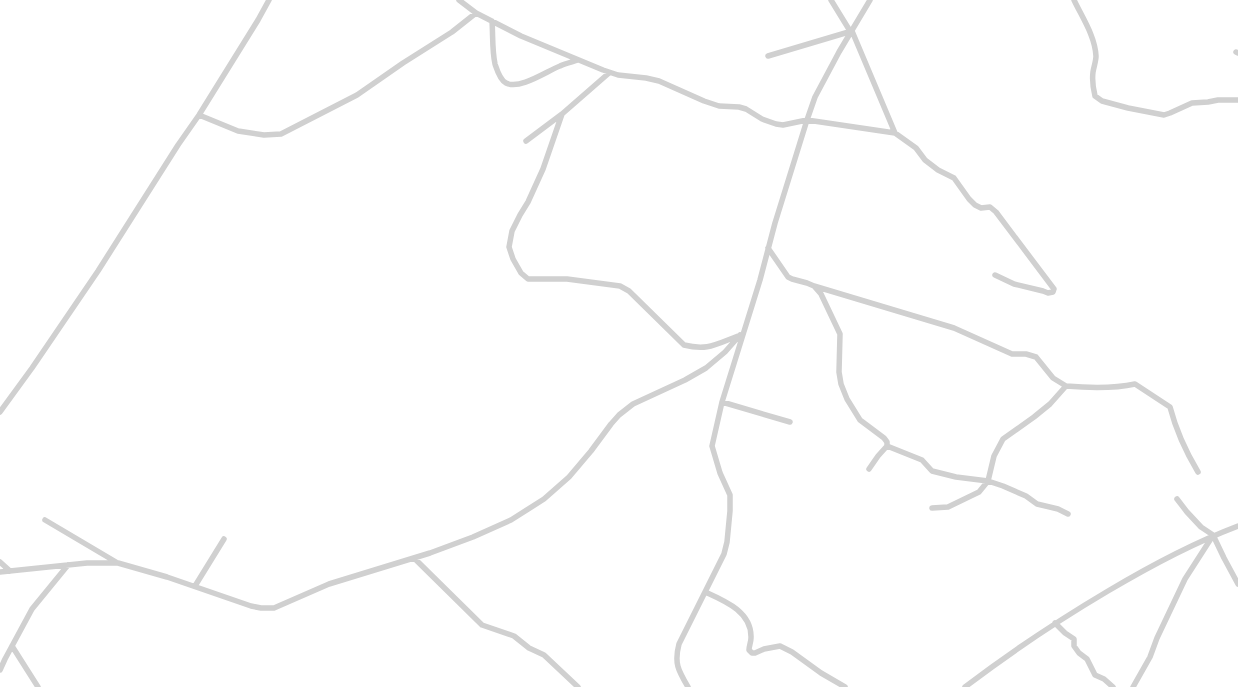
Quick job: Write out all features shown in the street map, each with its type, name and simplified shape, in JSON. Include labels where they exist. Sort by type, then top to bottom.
[{"type":"street","points":[[0,412],[98,271],[178,145],[199,116],[269,0]]},
{"type":"street","points":[[459,0],[476,13],[521,36],[609,73],[646,78],[719,106],[746,109],[762,119],[776,124],[783,125],[807,120],[895,133],[916,148],[938,170],[954,178],[975,205],[981,208],[990,207],[996,212],[1054,289],[1053,292],[1048,293],[1014,284],[995,275]]},
{"type":"street","points":[[831,0],[851,31],[895,133]]},
{"type":"street","points":[[688,687],[678,666],[676,656],[679,644],[724,554],[729,528],[730,495],[720,473],[712,446],[722,402],[815,97],[826,74],[870,0]]},
{"type":"street","points":[[1074,0],[1095,45],[1096,58],[1093,87],[1095,96],[1102,101],[1128,108],[1164,114],[1192,103],[1238,100]]},
{"type":"street","points":[[199,116],[238,130],[264,135],[281,134],[357,95],[452,32],[476,13]]},
{"type":"street","points":[[492,21],[494,62],[502,80],[507,84],[524,83],[560,65],[578,60]]},
{"type":"street","points":[[768,56],[851,31]]},
{"type":"street","points":[[526,141],[562,114],[609,73]]},
{"type":"street","points":[[562,114],[543,169],[512,231],[510,247],[513,259],[521,273],[528,279],[567,279],[620,286],[630,291],[684,345],[696,348],[708,347],[742,333]]},
{"type":"street","points":[[768,248],[788,277],[792,279],[954,328],[1012,354],[1026,354],[1036,357],[1053,378],[1066,386],[1092,388],[1119,387],[1135,384],[1170,408],[1175,426],[1198,472]]},
{"type":"street","points":[[814,286],[821,294],[840,334],[839,372],[846,400],[860,420],[884,438],[887,446]]},
{"type":"street","points":[[0,572],[87,563],[118,563],[141,568],[251,606],[274,608],[329,584],[414,558],[511,520],[544,499],[569,477],[618,415],[633,404],[706,368],[725,352],[742,333]]},
{"type":"street","points":[[932,508],[948,507],[979,492],[988,481],[994,456],[1003,439],[1050,404],[1066,386]]},
{"type":"street","points":[[722,402],[790,422]]},
{"type":"street","points":[[870,469],[887,446]]},
{"type":"street","points":[[887,446],[922,460],[932,471],[956,477],[988,481],[1026,496],[1037,504],[1058,509],[1068,514]]},
{"type":"street","points":[[1177,499],[1201,527],[1213,535],[1238,584]]},
{"type":"street","points":[[45,520],[118,563]]},
{"type":"street","points":[[966,687],[1055,623],[1151,566],[1213,535],[1238,526]]},
{"type":"street","points":[[1133,687],[1150,657],[1185,579],[1213,535]]},
{"type":"street","points":[[196,586],[224,539]]},
{"type":"street","points":[[414,558],[482,625],[514,636],[529,648],[544,654],[578,687]]},
{"type":"street","points":[[0,562],[10,571]]},
{"type":"street","points":[[0,670],[32,609],[68,565]]},
{"type":"street","points":[[705,592],[740,612],[747,620],[751,637],[749,650],[752,653],[780,646],[845,687]]},
{"type":"street","points":[[1055,623],[1074,639],[1074,646],[1087,659],[1095,675],[1113,687]]},
{"type":"street","points":[[12,646],[38,687]]}]
